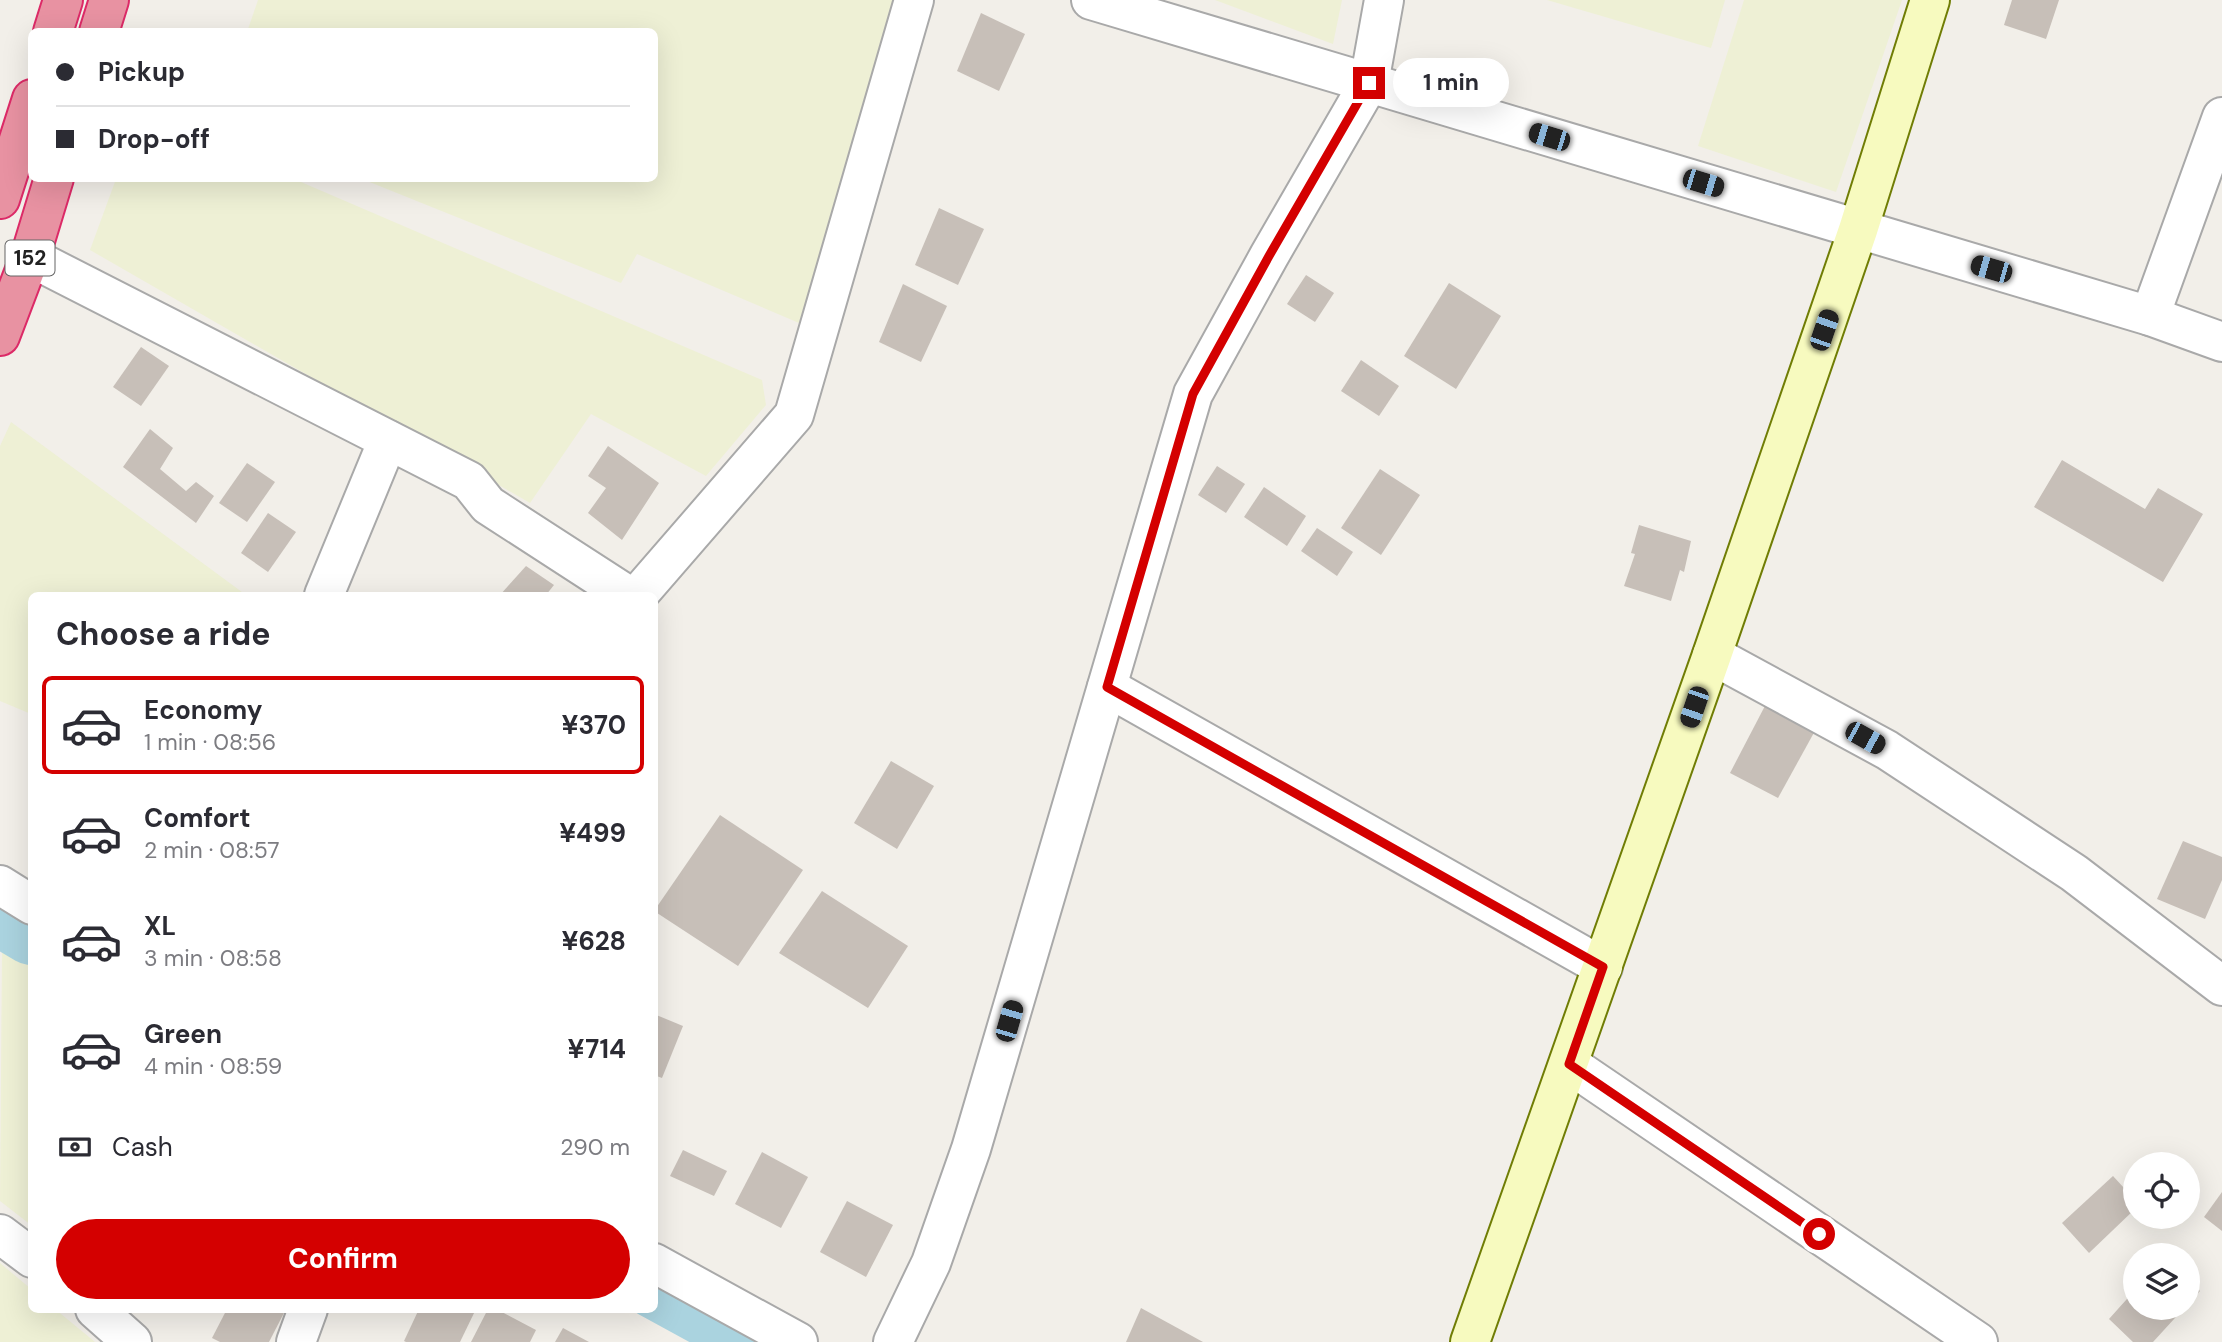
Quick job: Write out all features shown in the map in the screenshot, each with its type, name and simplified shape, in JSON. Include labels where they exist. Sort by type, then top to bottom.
[{"type":"highway","points":[[54,28],[62,0]]},
{"type":"highway","points":[[100,28],[109,0]]},
{"type":"highway","points":[[0,199],[28,112]]},
{"type":"highway","name":"152","points":[[0,336],[30,257],[53,182]]},
{"type":"street","points":[[641,592],[794,415],[914,0]]},
{"type":"street","points":[[1091,0],[2150,316],[2222,342]]},
{"type":"street","points":[[893,1342],[932,1263],[971,1149],[1193,394],[1369,83],[1384,0]]},
{"type":"street","points":[[1471,1342],[1858,230],[1930,0]]},
{"type":"street","points":[[2150,316],[2222,117]]},
{"type":"street","points":[[30,257],[469,481],[488,505],[622,592]]},
{"type":"street","points":[[325,592],[388,440]]},
{"type":"street","points":[[1712,655],[1887,750],[2074,873],[2222,986]]},
{"type":"street","points":[[1107,687],[1603,967]]},
{"type":"street","points":[[0,885],[28,902]]},
{"type":"street","points":[[1569,1064],[1978,1342]]},
{"type":"street","points":[[0,1234],[28,1255]]},
{"type":"street","points":[[658,1265],[798,1342]]},
{"type":"street","points":[[99,1313],[132,1342]]},
{"type":"street","points":[[296,1342],[307,1313]]},
{"type":"green space","points":[[258,0],[896,0],[799,323],[637,254],[621,283],[369,182],[658,182],[658,28],[248,28]]},
{"type":"green space","points":[[1215,0],[1342,0],[1333,44]]},
{"type":"green space","points":[[1547,0],[1725,0],[1711,48]]},
{"type":"green space","points":[[1744,0],[1902,0],[1836,192],[1698,146]]},
{"type":"green space","points":[[115,182],[301,182],[762,380],[766,405],[706,476],[591,414],[530,503],[90,250]]},
{"type":"green space","points":[[11,422],[242,592],[28,592],[28,713],[0,701],[0,446]]},
{"type":"green space","points":[[2,949],[28,963],[28,1223],[0,1201]]},
{"type":"green space","points":[[0,1263],[28,1286],[28,1313],[60,1313],[95,1342],[0,1342]]},
{"type":"building","points":[[2012,0],[2059,0],[2046,39],[2004,25]]},
{"type":"building","points":[[981,13],[1025,34],[999,91],[957,71]]},
{"type":"building","points":[[939,208],[984,229],[958,285],[915,265]]},
{"type":"building","points":[[1306,275],[1334,293],[1315,322],[1287,304]]},
{"type":"building","points":[[1449,283],[1501,316],[1456,389],[1404,356]]},
{"type":"building","points":[[903,284],[947,306],[921,362],[879,342]]},
{"type":"building","points":[[141,347],[169,366],[141,406],[113,387]]},
{"type":"building","points":[[1361,360],[1399,386],[1379,416],[1341,391]]},
{"type":"building","points":[[150,429],[173,448],[160,469],[186,491],[196,482],[214,496],[196,523],[123,467]]},
{"type":"building","points":[[608,446],[659,483],[622,540],[588,513],[606,488],[588,476]]},
{"type":"building","points":[[2062,460],[2145,509],[2158,488],[2203,514],[2163,582],[2034,507]]},
{"type":"building","points":[[247,463],[275,482],[247,522],[219,503]]},
{"type":"building","points":[[1217,466],[1245,484],[1226,513],[1198,495]]},
{"type":"building","points":[[1380,469],[1420,495],[1381,555],[1341,528]]},
{"type":"building","points":[[1264,487],[1306,516],[1287,546],[1244,517]]},
{"type":"building","points":[[268,513],[296,532],[268,572],[241,553]]},
{"type":"building","points":[[1639,525],[1691,541],[1684,572],[1680,570],[1671,601],[1624,586],[1635,554],[1631,553]]},
{"type":"building","points":[[1317,528],[1353,552],[1337,576],[1301,551]]},
{"type":"building","points":[[526,566],[554,585],[548,592],[503,592]]},
{"type":"building","points":[[1767,702],[1816,729],[1778,798],[1730,773]]},
{"type":"building","points":[[891,761],[934,786],[897,849],[854,823]]},
{"type":"building","points":[[720,815],[803,870],[738,966],[658,914],[658,905]]},
{"type":"building","points":[[2183,841],[2222,857],[2222,880],[2205,919],[2157,899]]},
{"type":"building","points":[[822,891],[908,946],[868,1008],[779,953]]},
{"type":"building","points":[[658,1016],[683,1026],[662,1078],[658,1076]]},
{"type":"building","points":[[683,1150],[727,1171],[714,1196],[670,1176]]},
{"type":"building","points":[[762,1152],[808,1177],[781,1228],[735,1204]]},
{"type":"building","points":[[2113,1176],[2123,1187],[2123,1220],[2089,1253],[2062,1223]]},
{"type":"building","points":[[2222,1192],[2222,1231],[2204,1217]]},
{"type":"building","points":[[847,1201],[893,1225],[866,1277],[820,1252]]},
{"type":"building","points":[[2123,1303],[2123,1320],[2173,1320],[2153,1342],[2133,1342],[2109,1319]]},
{"type":"building","points":[[1141,1308],[1203,1342],[1126,1342]]},
{"type":"building","points":[[225,1313],[284,1313],[269,1342],[220,1342],[212,1338]]},
{"type":"building","points":[[417,1313],[474,1313],[460,1342],[404,1341]]},
{"type":"building","points":[[486,1313],[504,1313],[536,1330],[530,1342],[471,1342]]},
{"type":"building","points":[[563,1328],[589,1342],[555,1342]]},
{"type":"waterway","points":[[0,913],[28,930]]},
{"type":"waterway","points":[[658,1287],[758,1342]]},
{"type":"route","points":[[1369,83],[1193,394],[1107,687],[1603,967],[1569,1064],[1819,1234]]}]
